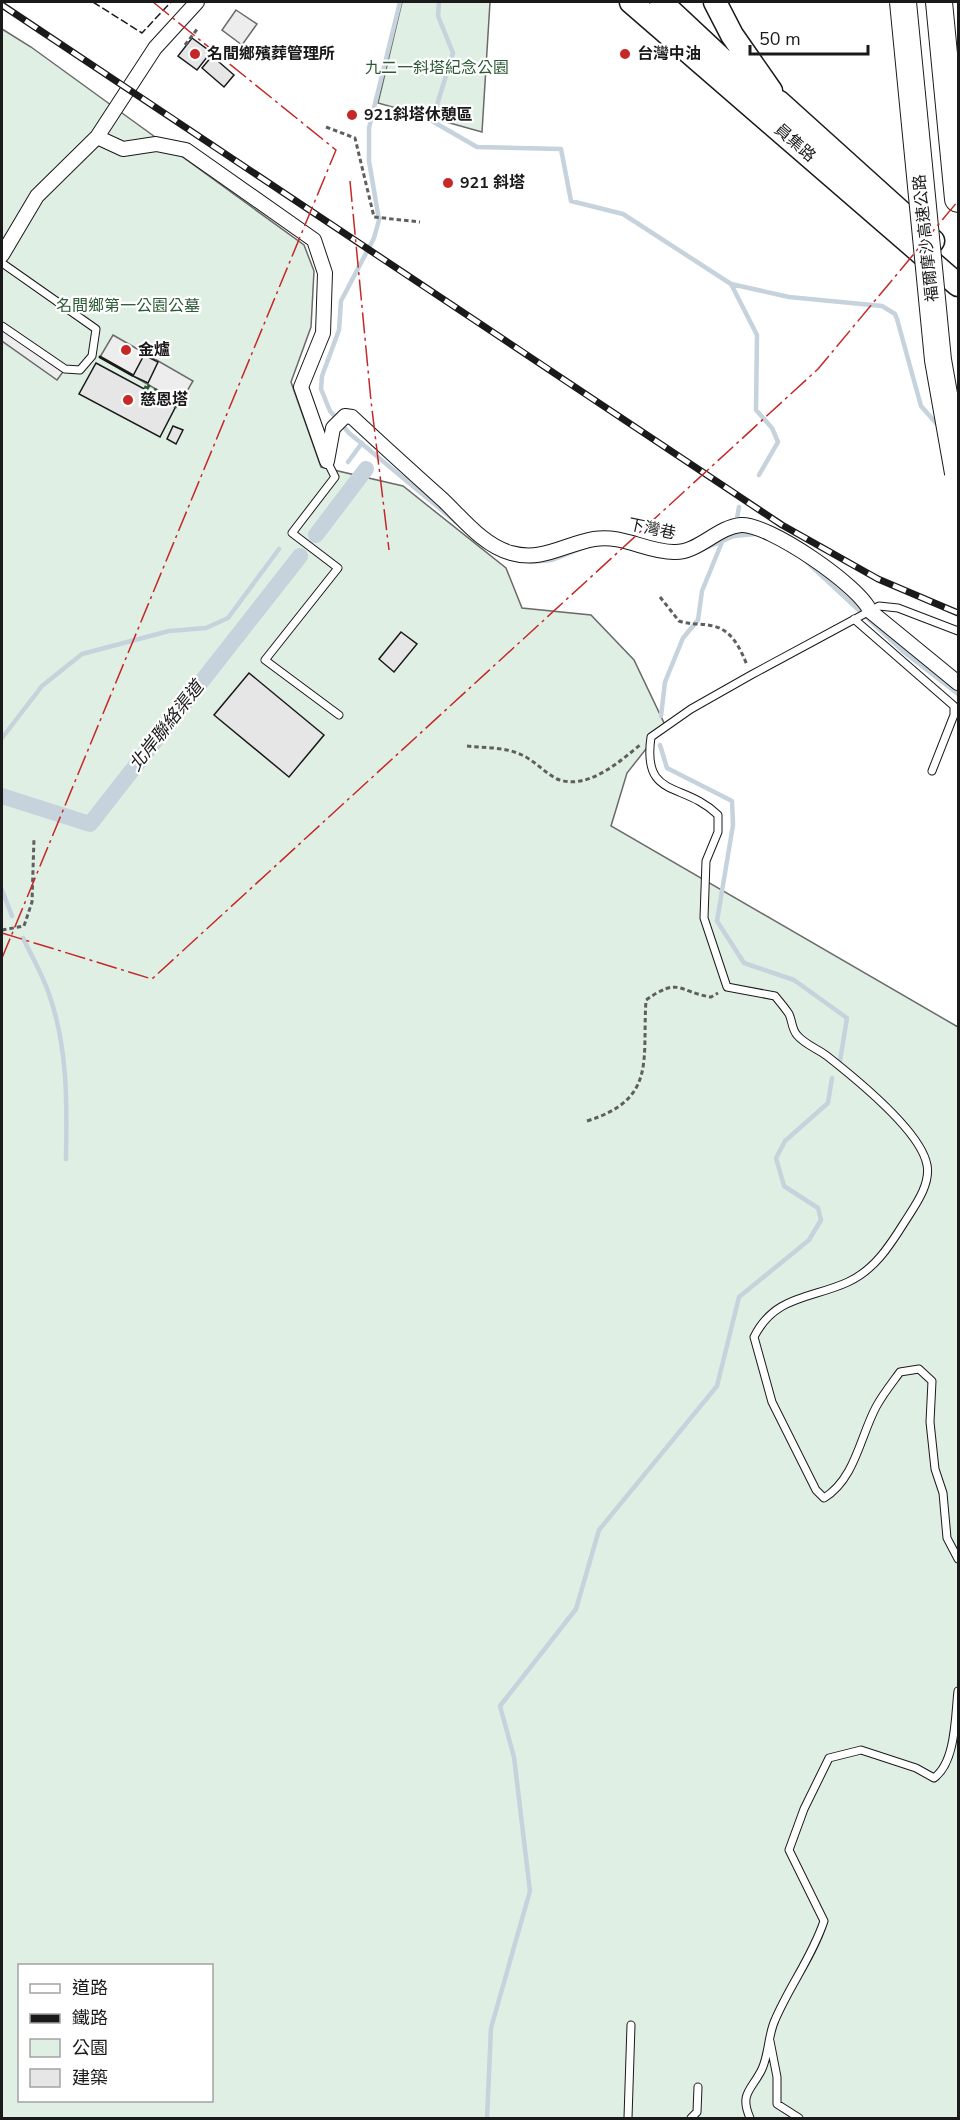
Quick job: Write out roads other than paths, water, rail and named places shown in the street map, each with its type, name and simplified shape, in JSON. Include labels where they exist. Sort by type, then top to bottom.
[{"type":"highway","name":"福爾摩沙高速公路","points":[[903,2],[938,360],[958,473]]},
{"type":"highway","points":[[939,2],[958,199]]},
{"type":"main road","name":"員集路","points":[[631,2],[958,285]]},
{"type":"main road","name":"員集路","points":[[660,2],[753,88],[779,102],[958,264]]},
{"type":"main road","points":[[715,2],[732,35],[779,102]]},
{"type":"street","points":[[2,255],[37,196],[97,136],[155,48],[197,2]]},
{"type":"street","points":[[97,136],[123,150],[156,144],[186,150],[314,240],[325,273],[323,333],[301,387],[327,461]]},
{"type":"street","name":"下灣巷","points":[[327,461],[333,428],[345,416],[352,417],[482,537],[510,553],[538,556],[591,539],[607,537],[621,538],[676,552],[736,526],[755,526],[782,538],[854,588],[866,600],[870,611],[958,683]]},
{"type":"lane","points":[[2,264],[96,329],[92,356],[80,370],[64,369],[2,326]]},
{"type":"lane","points":[[327,461],[335,477],[292,533],[338,568],[265,660],[339,715]]},
{"type":"lane","points":[[958,631],[889,606],[879,606],[691,710],[651,737],[648,758],[652,774],[664,787],[686,793],[707,805],[718,815],[718,832],[706,861],[704,918],[727,987],[775,996],[789,1015],[796,1035],[827,1056],[916,1138],[927,1166],[926,1183],[904,1223],[878,1261],[861,1276],[843,1284],[790,1300],[777,1308],[760,1326],[754,1337],[772,1402],[816,1490],[824,1498],[835,1491],[847,1475],[875,1408],[900,1372],[919,1369],[932,1380],[930,1422],[935,1469],[943,1493],[947,1538],[958,1559]]},
{"type":"lane","points":[[854,620],[954,706],[954,715],[932,771]]},
{"type":"lane","points":[[750,2118],[744,2105],[748,2089],[762,2068],[774,2021],[815,1948],[824,1921],[789,1850],[804,1809],[829,1758],[861,1750],[915,1768],[934,1778],[944,1771],[958,1691]]},
{"type":"lane","points":[[628,2118],[631,2025]]},
{"type":"lane","points":[[770,2038],[777,2077],[777,2103],[799,2118]]},
{"type":"lane","points":[[691,2118],[697,2112],[698,2087]]},
{"type":"waterway","points":[[400,2],[369,128],[369,161],[379,220],[374,238],[341,301],[339,330],[322,376],[321,389],[330,411],[349,433],[456,522]]},
{"type":"waterway","points":[[439,2],[438,16],[453,53],[432,121],[477,147],[561,149],[571,201],[623,214],[731,284],[789,297],[882,306],[895,314],[897,319],[921,406],[942,430]]},
{"type":"waterway","points":[[731,284],[757,335],[756,410],[772,428],[778,442],[759,475]]},
{"type":"waterway","points":[[348,462],[362,443]]},
{"type":"waterway","name":"北岸聯絡渠道","points":[[316,535],[366,469]]},
{"type":"waterway","points":[[736,524],[739,507]]},
{"type":"waterway","points":[[701,550],[734,536],[755,534]]},
{"type":"waterway","points":[[661,716],[665,682],[683,638],[698,620],[702,591],[722,542]]},
{"type":"waterway","points":[[2,738],[42,686],[82,654],[169,631],[206,628],[228,618],[279,549]]},
{"type":"waterway","points":[[531,562],[552,560],[580,549]]},
{"type":"waterway","name":"北岸聯絡渠道","points":[[2,796],[90,824],[300,556]]},
{"type":"waterway","points":[[807,562],[904,652],[958,694]]},
{"type":"waterway","points":[[660,745],[667,768],[732,801],[733,825],[717,921],[744,963],[794,980],[847,1018],[840,1061]]},
{"type":"waterway","points":[[2,890],[12,916]]},
{"type":"waterway","points":[[23,938],[47,990],[60,1037],[66,1098],[66,1159]]},
{"type":"waterway","points":[[487,2118],[491,2028],[530,1891],[514,1757],[500,1706],[576,1609],[599,1530],[717,1386],[739,1297],[809,1240],[821,1220],[818,1208],[784,1186],[776,1158],[785,1141],[828,1103],[832,1078]]},
{"type":"railway","points":[[2,5],[782,525],[878,579],[958,613]]},
{"type":"place","name":"名間鄉殯葬管理所","points":[[195,54]]},
{"type":"place","name":"台灣中油","points":[[625,54]]},
{"type":"place","name":"921斜塔休憩區","points":[[352,115]]},
{"type":"place","name":"921 斜塔","points":[[448,183]]},
{"type":"place","name":"金爐","points":[[126,350]]},
{"type":"place","name":"慈恩塔","points":[[128,400]]},
{"type":"park label","name":"九二一斜塔紀念公園","points":[[437,68]]},
{"type":"park label","name":"名間鄉第一公園公墓","points":[[128,306]]}]
